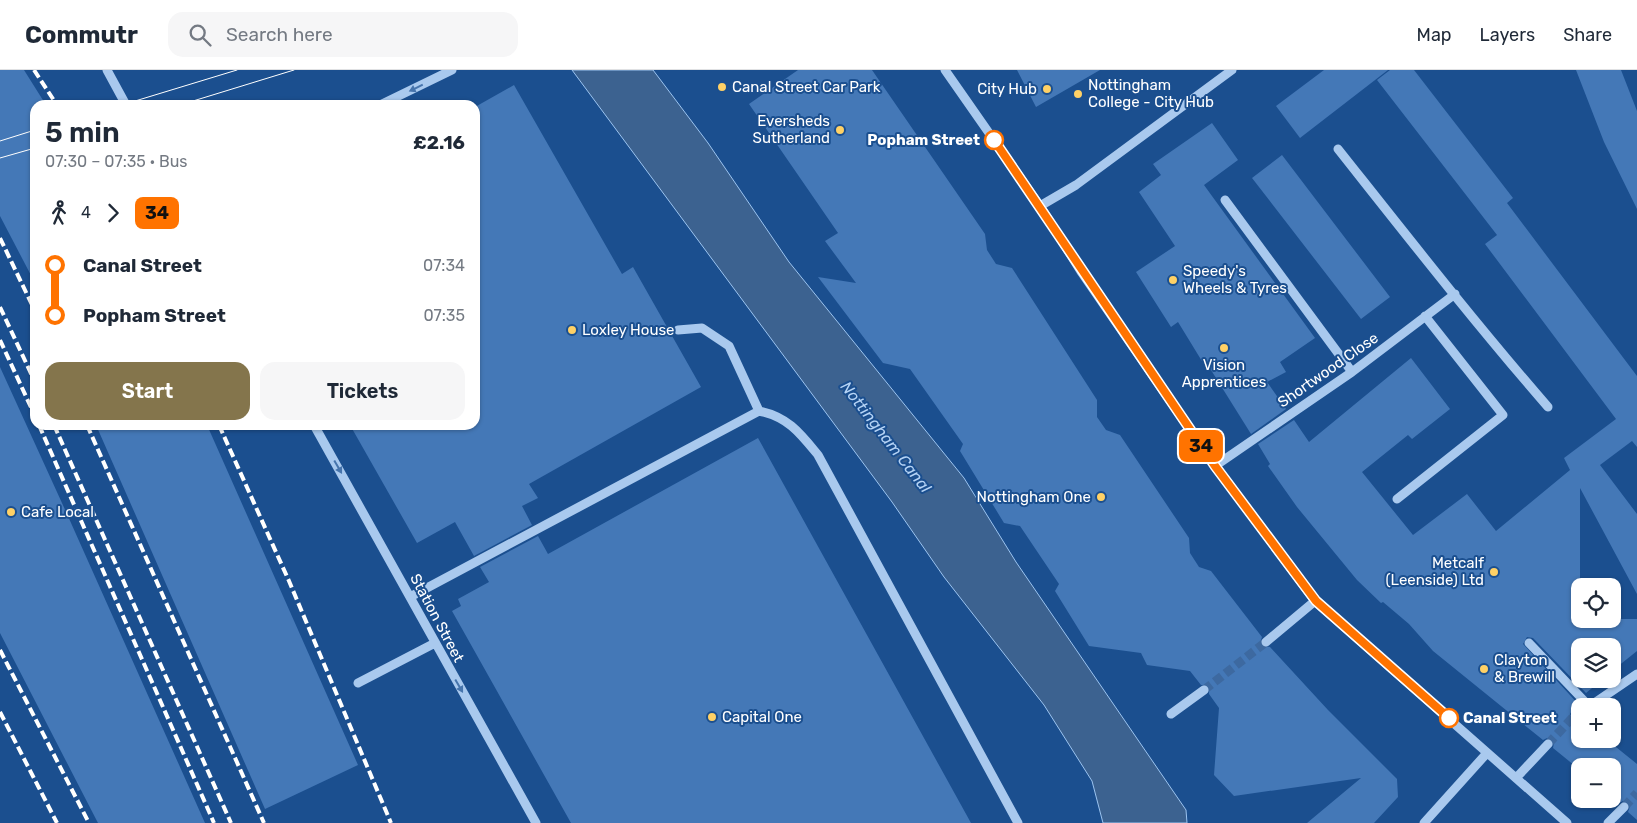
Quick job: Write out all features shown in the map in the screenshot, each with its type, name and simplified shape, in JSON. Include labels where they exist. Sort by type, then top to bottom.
[{"type":"street","points":[[107,70],[123,100]]},
{"type":"street","points":[[390,100],[452,70]]},
{"type":"street","points":[[945,70],[1040,206],[1082,273],[1215,466],[1316,601],[1567,823]]},
{"type":"street","points":[[1040,206],[1076,185],[1232,70]]},
{"type":"street","points":[[1338,149],[1455,294],[1473,320],[1548,407]]},
{"type":"street","points":[[1225,200],[1352,372]]},
{"type":"street","name":"Shortwood Close","points":[[1215,466],[1352,372],[1455,294]]},
{"type":"street","points":[[1397,499],[1503,415],[1425,316]]},
{"type":"street","points":[[678,330],[702,328],[729,346],[758,411]]},
{"type":"street","points":[[410,597],[758,411],[777,415],[800,433],[818,455],[1018,823]]},
{"type":"street","name":"Station Street","points":[[317,430],[536,823]]},
{"type":"street","points":[[1266,642],[1316,601]]},
{"type":"street","points":[[358,683],[434,643]]},
{"type":"street","points":[[1529,643],[1581,698]]},
{"type":"street","points":[[1601,698],[1637,674]]},
{"type":"street","points":[[1171,714],[1204,690]]},
{"type":"street","points":[[1517,778],[1548,744]]},
{"type":"street","points":[[1424,823],[1487,753]]},
{"type":"street","points":[[1608,823],[1624,807]]},
{"type":"water","name":"Nottingham Canal","points":[[572,70],[653,70],[708,143],[789,262],[964,478],[1016,562],[1186,810],[1187,823],[1103,823],[1092,781],[1044,705],[944,577],[892,502]]},
{"type":"building","points":[[0,70],[24,70],[43,100],[30,100],[30,273],[0,216]]},
{"type":"building","name":"Nottingham One","points":[[798,70],[872,70],[985,234],[987,250],[996,264],[1012,268],[1097,400],[1097,417],[1106,430],[1120,435],[1189,538],[1190,553],[1199,567],[1211,571],[1262,637],[1260,643],[1262,646],[1270,647],[1328,710],[1397,779],[1398,797],[1374,823],[1307,823],[1361,778],[1234,796],[1214,775],[1219,708],[1209,694],[1209,686],[1201,685],[1190,671],[1147,665],[1141,653],[1089,646],[1055,591],[1059,584],[1020,526],[1004,523],[960,451],[963,444],[910,369],[883,363],[818,277],[856,283],[825,241],[838,233],[749,104]]},
{"type":"building","name":"City Hub","points":[[1017,70],[1100,70],[1036,107]]},
{"type":"building","points":[[1324,70],[1388,70],[1300,138],[1276,106]]},
{"type":"building","points":[[1390,70],[1414,70],[1513,198],[1507,203],[1637,376],[1637,447],[1632,441],[1600,465],[1637,514],[1637,594],[1580,488],[1580,578],[1571,578],[1571,628],[1621,628],[1621,619],[1637,619],[1637,651],[1621,664],[1621,638],[1571,638],[1571,677],[1533,638],[1527,637],[1523,644],[1573,698],[1571,698],[1570,714],[1571,748],[1617,748],[1637,764],[1637,820],[1628,812],[1630,806],[1628,802],[1621,802],[1621,758],[1571,758],[1571,763],[1553,748],[1554,743],[1552,739],[1547,738],[1543,740],[1433,651],[1409,624],[1383,602],[1381,603],[1357,580],[1297,507],[1268,466],[1270,464],[1258,444],[1294,420],[1309,442],[1411,358],[1450,409],[1412,439],[1408,435],[1362,472],[1413,535],[1467,494],[1496,531],[1570,470],[1564,458],[1616,419],[1485,244],[1497,235],[1377,80]]},
{"type":"building","points":[[1576,70],[1621,70],[1637,111],[1637,209],[1604,142]]},
{"type":"building","name":"Loxley House","points":[[514,85],[622,274],[633,267],[701,387],[529,484],[538,498],[522,506],[532,525],[474,556],[455,522],[417,543],[353,430],[480,430],[480,104]]},
{"type":"building","points":[[1212,123],[1238,160],[1204,185],[1315,338],[1280,362],[1286,372],[1267,382],[1286,409],[1251,434],[1211,370],[1208,371],[1178,322],[1171,327],[1136,272],[1175,246],[1139,192],[1161,175],[1153,164]]},
{"type":"building","points":[[1282,155],[1390,297],[1361,319],[1252,178]]},
{"type":"building","points":[[0,367],[205,823],[98,823],[0,633]]},
{"type":"building","points":[[98,430],[209,430],[358,765],[265,809]]},
{"type":"building","name":"Capital One","points":[[758,438],[971,823],[571,823],[452,611],[461,606],[458,599],[489,582],[480,567],[538,536],[548,554]]},
{"type":"building","points":[[1581,688],[1592,688],[1586,693]]},
{"type":"tunnel","points":[[1204,690],[1266,642]]},
{"type":"tunnel","points":[[1548,744],[1571,719]]},
{"type":"tunnel","points":[[1624,807],[1637,793]]},
{"type":"tram line","points":[[138,100],[237,70]]},
{"type":"tram line","points":[[196,100],[294,70]]},
{"type":"tram line","points":[[0,141],[30,132]]},
{"type":"tram line","points":[[0,158],[30,149]]},
{"type":"railway","points":[[34,70],[54,100]]},
{"type":"railway","points":[[0,238],[30,301]]},
{"type":"railway","points":[[0,307],[30,371]]},
{"type":"railway","points":[[0,340],[30,405]]},
{"type":"railway","points":[[41,430],[214,823]]},
{"type":"railway","points":[[56,430],[231,823]]},
{"type":"railway","points":[[89,430],[264,823]]},
{"type":"railway","points":[[221,430],[289,581],[391,823]]},
{"type":"railway","points":[[0,650],[89,823]]},
{"type":"railway","points":[[0,712],[57,823]]},
{"type":"bus line","name":"34","points":[[994,140],[1040,206],[1082,273],[1215,466],[1316,601],[1358,640],[1449,718]]},
{"type":"place","name":"Canal Street Car Park","points":[[722,87]]},
{"type":"place","name":"City Hub","points":[[1047,89]]},
{"type":"place","name":"Nottingham College - City Hub","points":[[1078,94]]},
{"type":"place","name":"Eversheds Sutherland","points":[[840,130]]},
{"type":"place","name":"Popham Street","points":[[994,140]]},
{"type":"place","name":"Speedy's Wheels & Tyres","points":[[1173,280]]},
{"type":"place","name":"Loxley House","points":[[572,330]]},
{"type":"place","name":"Vision Apprentices","points":[[1224,348]]},
{"type":"place","name":"Nottingham One","points":[[1101,497]]},
{"type":"place","name":"Cafe Local","points":[[11,512]]},
{"type":"place","name":"Metcalf (Leenside) Ltd","points":[[1494,572]]},
{"type":"place","name":"Clayton & Brewill","points":[[1484,669]]},
{"type":"place","name":"Capital One","points":[[712,717]]},
{"type":"place","name":"Canal Street","points":[[1449,718]]}]
